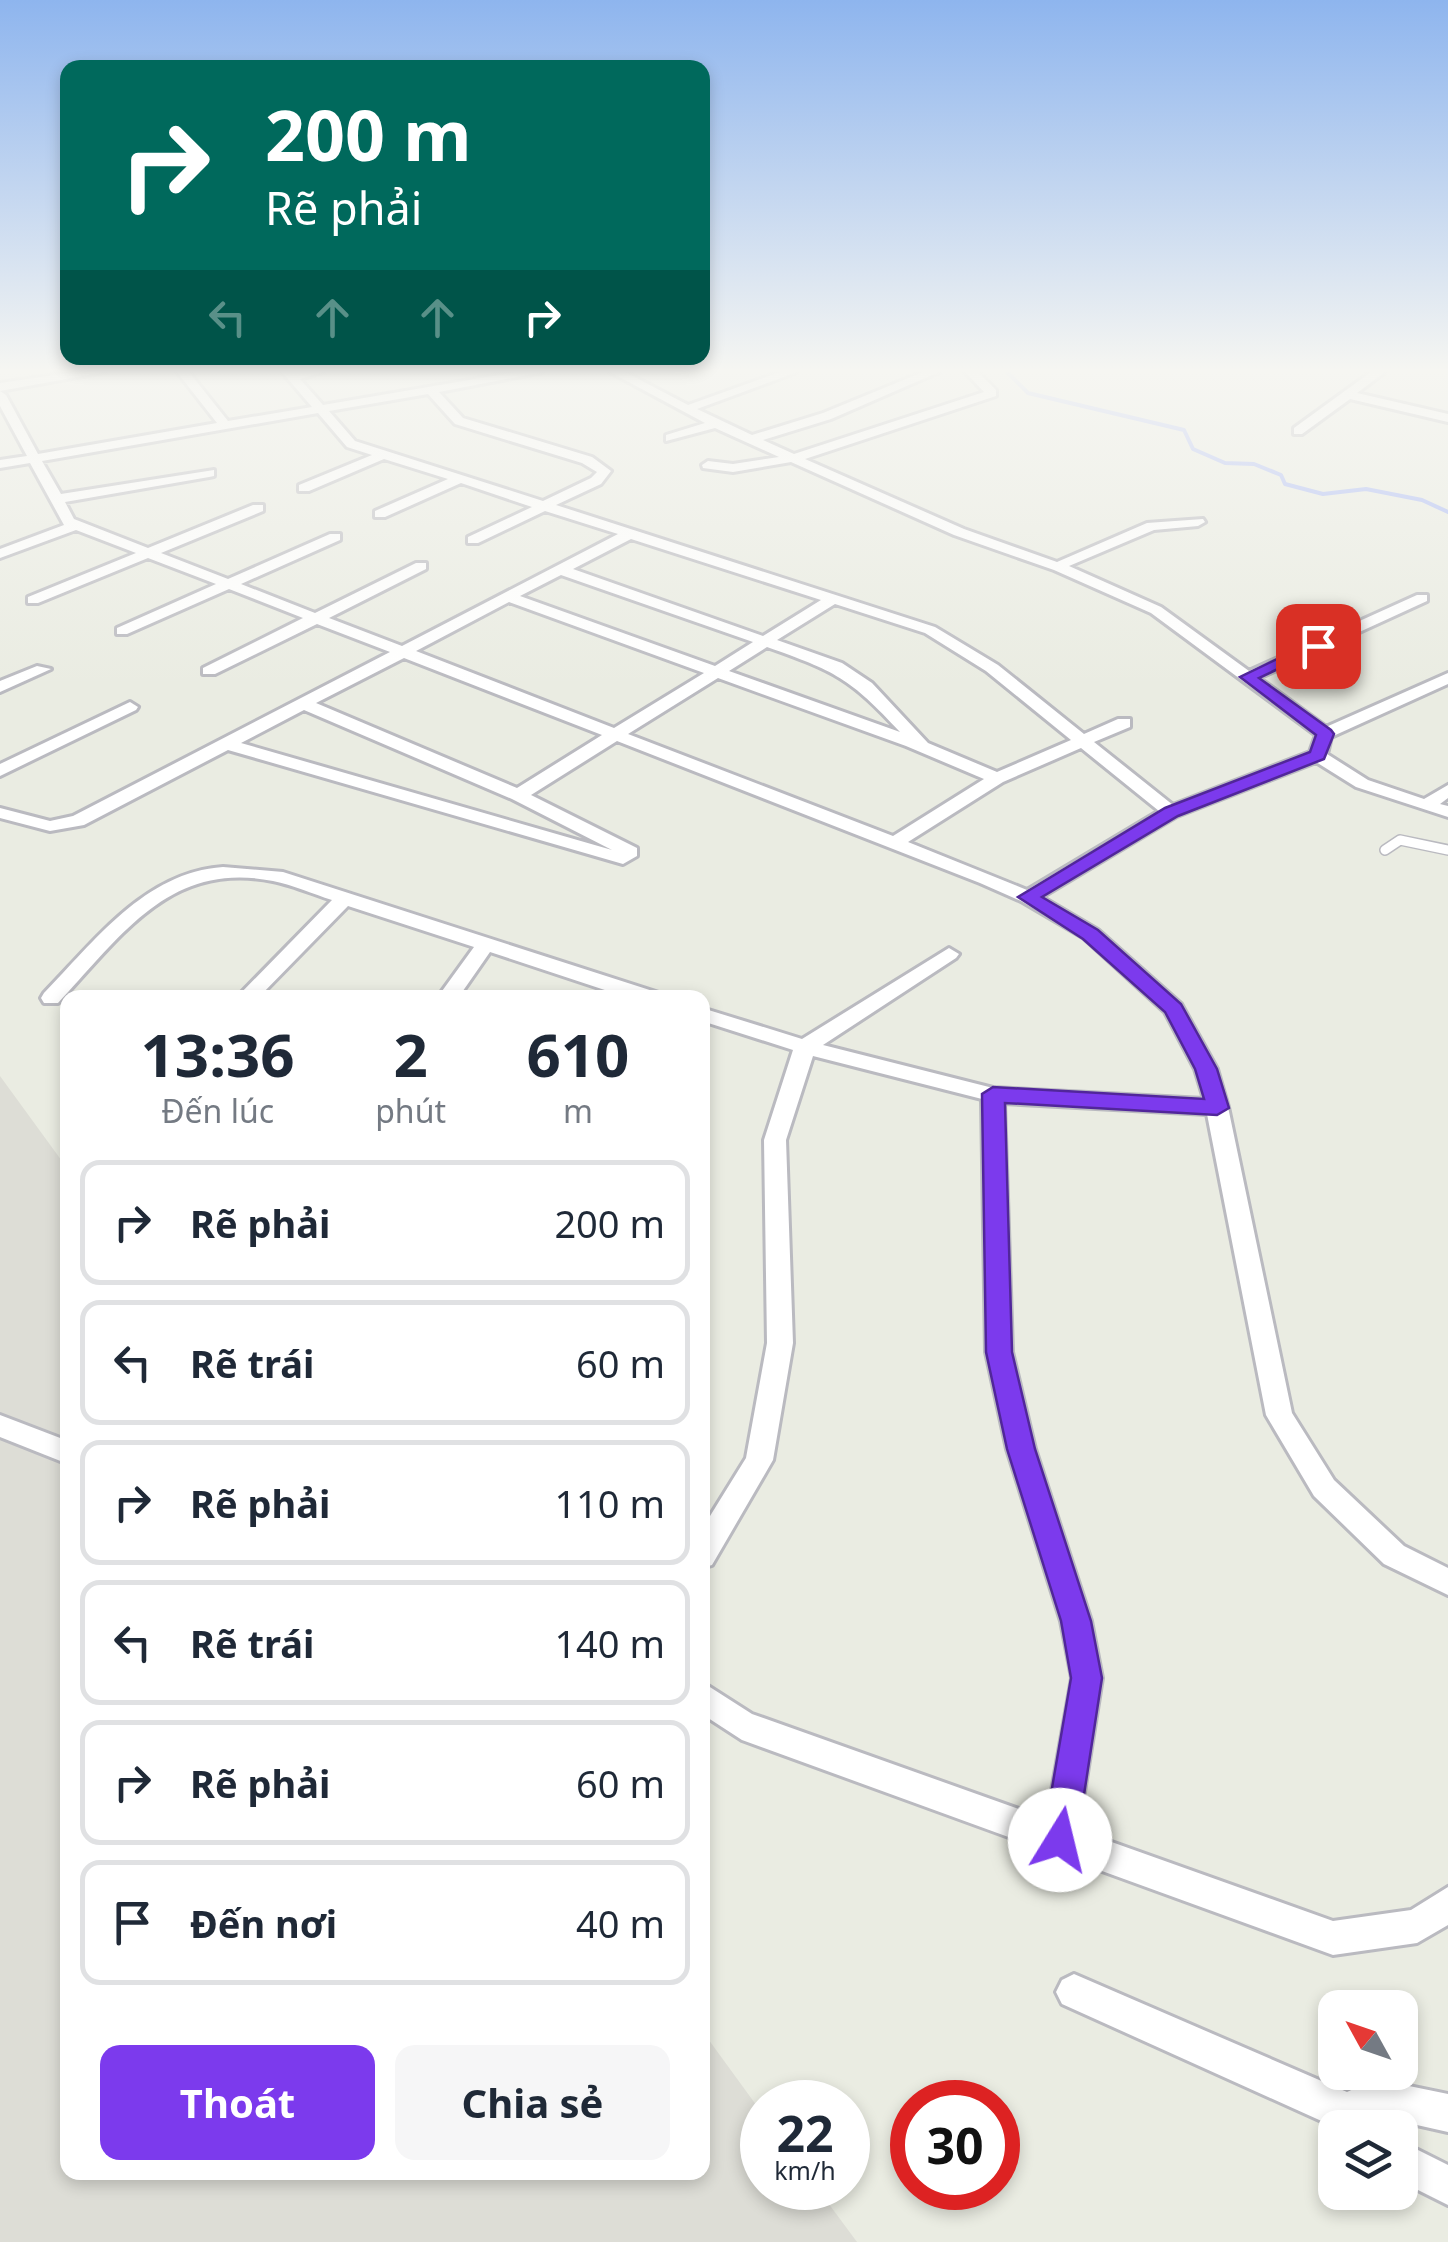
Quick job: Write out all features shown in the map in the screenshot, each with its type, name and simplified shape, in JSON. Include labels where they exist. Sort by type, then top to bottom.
[{"type":"street","points":[[44,477],[69,522],[1028,897],[1102,943],[1174,1009],[1206,1069],[1280,1415],[1324,1488],[1394,1555],[1448,1582]]},
{"type":"street","points":[[56,499],[188,477]]},
{"type":"street","points":[[304,488],[331,477]]},
{"type":"street","points":[[458,477],[836,596],[930,630],[992,668],[1172,812]]},
{"type":"street","points":[[473,540],[600,477]]},
{"type":"street","points":[[836,477],[959,532],[1059,567],[1156,610],[1325,734]]},
{"type":"street","points":[[380,514],[462,478]]},
{"type":"street","points":[[33,600],[258,508]]},
{"type":"street","points":[[1059,567],[1070,558],[1152,526],[1198,522]]},
{"type":"street","points":[[0,554],[76,524]]},
{"type":"street","points":[[0,813],[50,826],[78,821],[633,532]]},
{"type":"street","points":[[122,631],[335,537]]},
{"type":"street","points":[[209,671],[421,566]]},
{"type":"street","points":[[560,570],[854,676],[924,747]]},
{"type":"street","points":[[518,795],[836,596]]},
{"type":"street","points":[[508,597],[924,747],[997,778]]},
{"type":"street","points":[[1248,677],[1422,598]]},
{"type":"street","points":[[0,687],[43,668]]},
{"type":"street","points":[[1318,755],[1325,734],[1448,678]]},
{"type":"street","points":[[227,744],[616,857],[623,858],[630,852],[518,795],[304,704]]},
{"type":"street","points":[[0,772],[130,707]]},
{"type":"street","points":[[894,843],[997,778],[1124,723]]},
{"type":"street","points":[[1318,755],[1332,769],[1352,779],[1448,812]]},
{"type":"street","points":[[1028,897],[1172,812],[1318,755]]},
{"type":"street","points":[[1427,804],[1448,790]]},
{"type":"street","points":[[51,998],[158,892],[190,877],[230,871],[276,876],[629,990]]},
{"type":"street","points":[[254,990],[344,898]]},
{"type":"street","points":[[453,990],[486,944]]},
{"type":"street","points":[[710,1543],[760,1460],[780,1343],[775,1140],[806,1047],[949,954]]},
{"type":"street","points":[[710,1017],[806,1047],[993,1094],[1217,1108]]},
{"type":"street","points":[[993,1094],[999,1352],[1021,1449],[1076,1621],[1086,1678],[1060,1840]]},
{"type":"street","points":[[0,1426],[60,1450]]},
{"type":"street","points":[[710,1702],[742,1726],[1333,1938],[1417,1926],[1448,1904]]},
{"type":"street","points":[[1074,1992],[1334,2110]]},
{"type":"street","points":[[1363,2110],[1376,2097],[1448,2113]]},
{"type":"street","points":[[1418,2170],[1448,2186]]},
{"type":"lane","points":[[1385,850],[1400,840],[1448,850]]},
{"type":"shaded area","points":[[0,1076],[60,1158],[60,2180],[710,2180],[710,2042],[740,2083],[740,2210],[833,2210],[857,2242],[0,2242]]},
{"type":"waterway","points":[[1282,477],[1285,484],[1323,494],[1366,489],[1422,500],[1448,512]]},
{"type":"route","points":[[1060,1840],[1086,1678],[1076,1621],[1021,1449],[999,1352],[993,1094],[1217,1108],[1206,1069],[1174,1009],[1124,960],[1090,934],[1028,897],[1172,812],[1318,755],[1325,734],[1248,677],[1318,646]]}]
